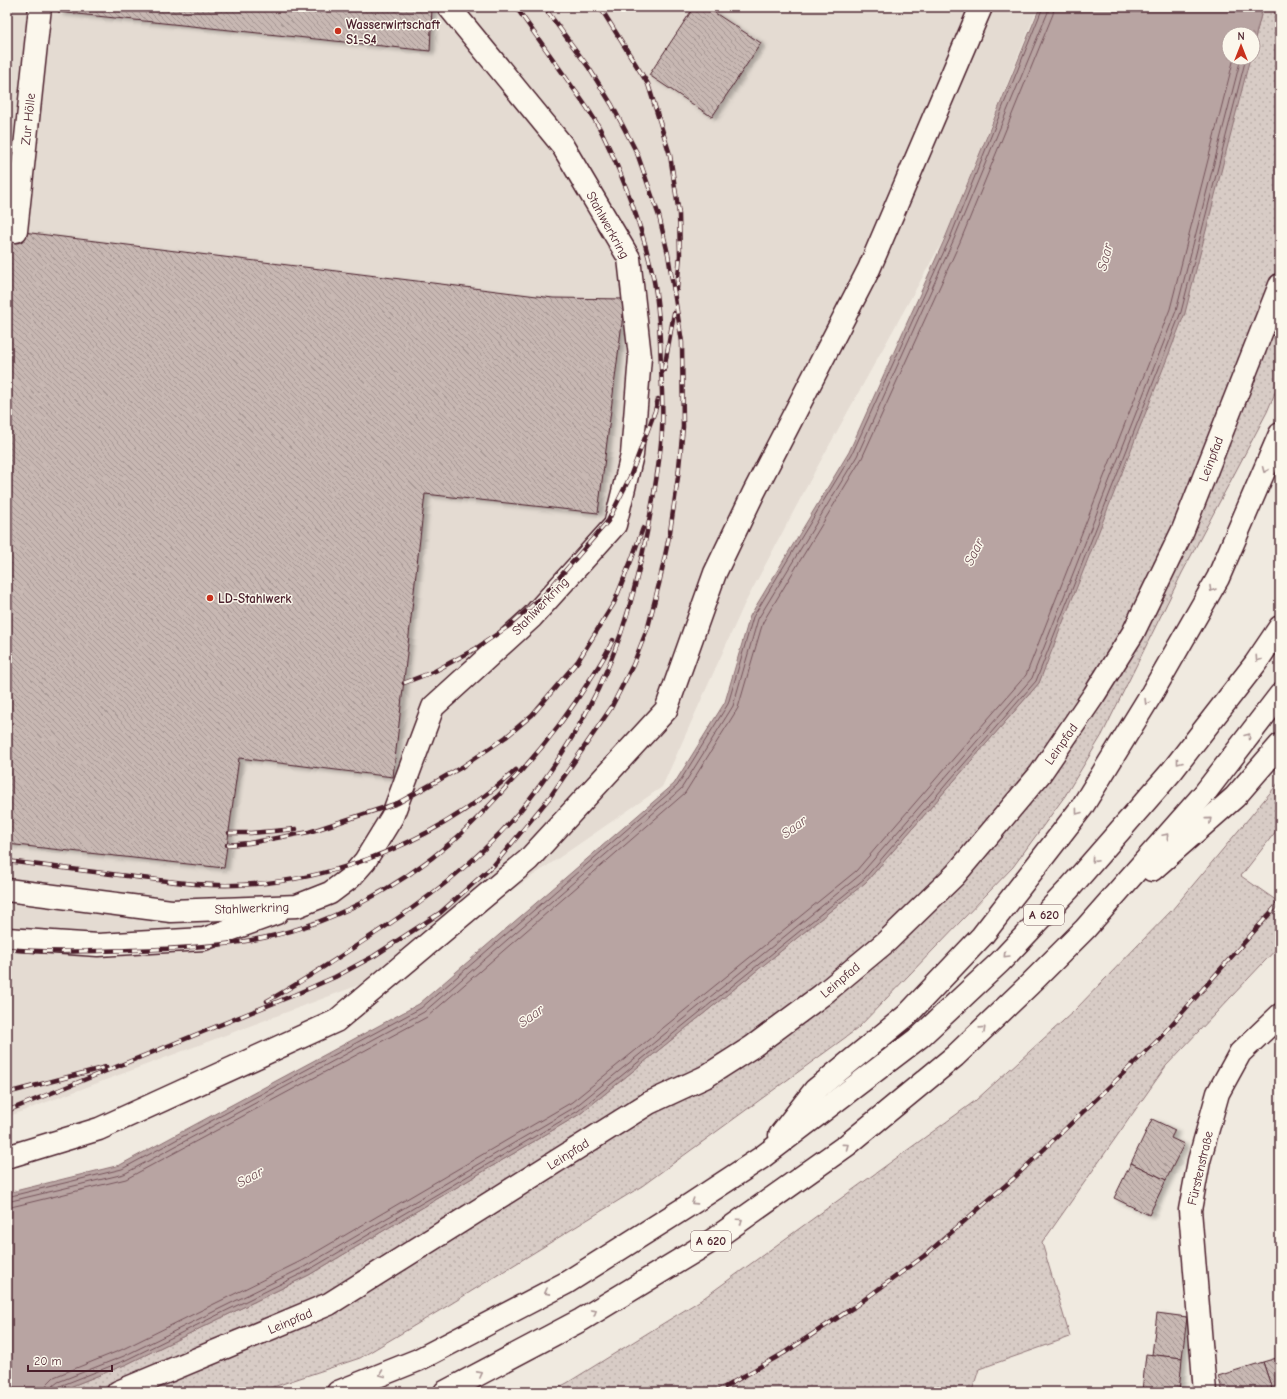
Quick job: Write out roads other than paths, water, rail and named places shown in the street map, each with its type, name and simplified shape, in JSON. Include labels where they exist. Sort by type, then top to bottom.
[{"type":"main road","name":"Zur Hölle","points":[[16,231],[40,7]]},
{"type":"main road","name":"Stahlwerkring","points":[[7,890],[171,911],[297,906],[330,893],[350,878],[365,861],[392,817],[433,706],[532,617],[615,525],[632,455],[640,357],[629,258],[562,144],[449,7]]},
{"type":"main road","points":[[7,1157],[99,1129],[336,1021],[528,860],[666,710],[715,573],[754,492],[869,269],[982,7]]},
{"type":"main road","name":"Leinpfad","points":[[118,1392],[329,1304],[649,1104],[705,1077],[752,1047],[822,995],[887,941],[955,875],[1040,774],[1094,695],[1133,633],[1183,530],[1280,285]]},
{"type":"main road","points":[[761,1158],[815,1090],[906,1016],[982,936],[1082,807],[1152,693],[1218,578],[1280,434]]},
{"type":"main road","name":"A 620","points":[[338,1392],[418,1360],[566,1283],[761,1158],[921,1036],[1000,962],[1068,890],[1172,771],[1255,664],[1280,626]]},
{"type":"main road","name":"A 620","points":[[445,1392],[581,1320],[707,1244],[847,1145],[955,1056],[1029,986],[1085,929],[1204,794],[1280,695]]},
{"type":"main road","points":[[1085,929],[1235,797],[1280,745]]},
{"type":"main road","points":[[7,938],[98,945],[204,939],[297,906]]},
{"type":"main road","name":"Fürstenstraße","points":[[1205,1392],[1190,1210],[1199,1161],[1218,1093],[1240,1053],[1280,1015]]},
{"type":"water","name":"Saar","points":[[1040,7],[1263,7],[1258,26],[1221,26],[1221,66],[1248,66],[1185,313],[1039,683],[866,882],[580,1114],[309,1275],[127,1364],[57,1392],[7,1392],[7,1193],[120,1165],[419,1004],[674,784],[725,702],[750,616],[849,452],[946,236]]},
{"type":"railway","points":[[267,1001],[331,963],[429,896],[467,865],[502,831],[537,789],[570,741],[598,690],[610,663],[629,608],[654,495],[662,431],[660,332],[657,298],[653,276],[633,207],[602,134],[585,105],[516,7]]},
{"type":"railway","points":[[7,1111],[335,977],[374,956],[440,913],[494,865],[550,797],[611,708],[633,665],[648,627],[670,532],[683,427],[682,342],[668,254],[659,216],[637,153],[612,105],[589,68],[544,7]]},
{"type":"railway","points":[[600,7],[648,84],[670,155],[679,214],[680,255],[677,289]]},
{"type":"railway","points":[[664,370],[674,313]]},
{"type":"railway","points":[[404,683],[435,671],[475,649],[509,626],[545,594],[608,521],[630,477],[655,411],[658,399]]},
{"type":"railway","points":[[227,845],[249,843],[309,832],[398,803],[462,767],[506,737],[532,715],[578,661],[614,603],[643,528]]},
{"type":"railway","points":[[7,949],[38,951],[85,951],[162,949],[222,944],[280,934],[334,916],[360,904],[385,890],[432,858],[482,814],[531,760],[552,734],[582,692],[613,640]]},
{"type":"railway","points":[[7,861],[196,884],[239,885],[283,881],[325,872],[367,859],[408,842],[446,822],[483,797],[516,770]]},
{"type":"railway","points":[[229,833],[251,833],[296,829]]},
{"type":"railway","points":[[716,1392],[784,1353],[854,1307],[924,1256],[1013,1179],[1157,1041],[1280,902]]},
{"type":"railway","points":[[7,1093],[106,1067]]},
{"type":"place","name":"Wasserwirtschaft S1-S4","points":[[338,31]]},
{"type":"place","name":"LD-Stahlwerk","points":[[210,598]]}]
